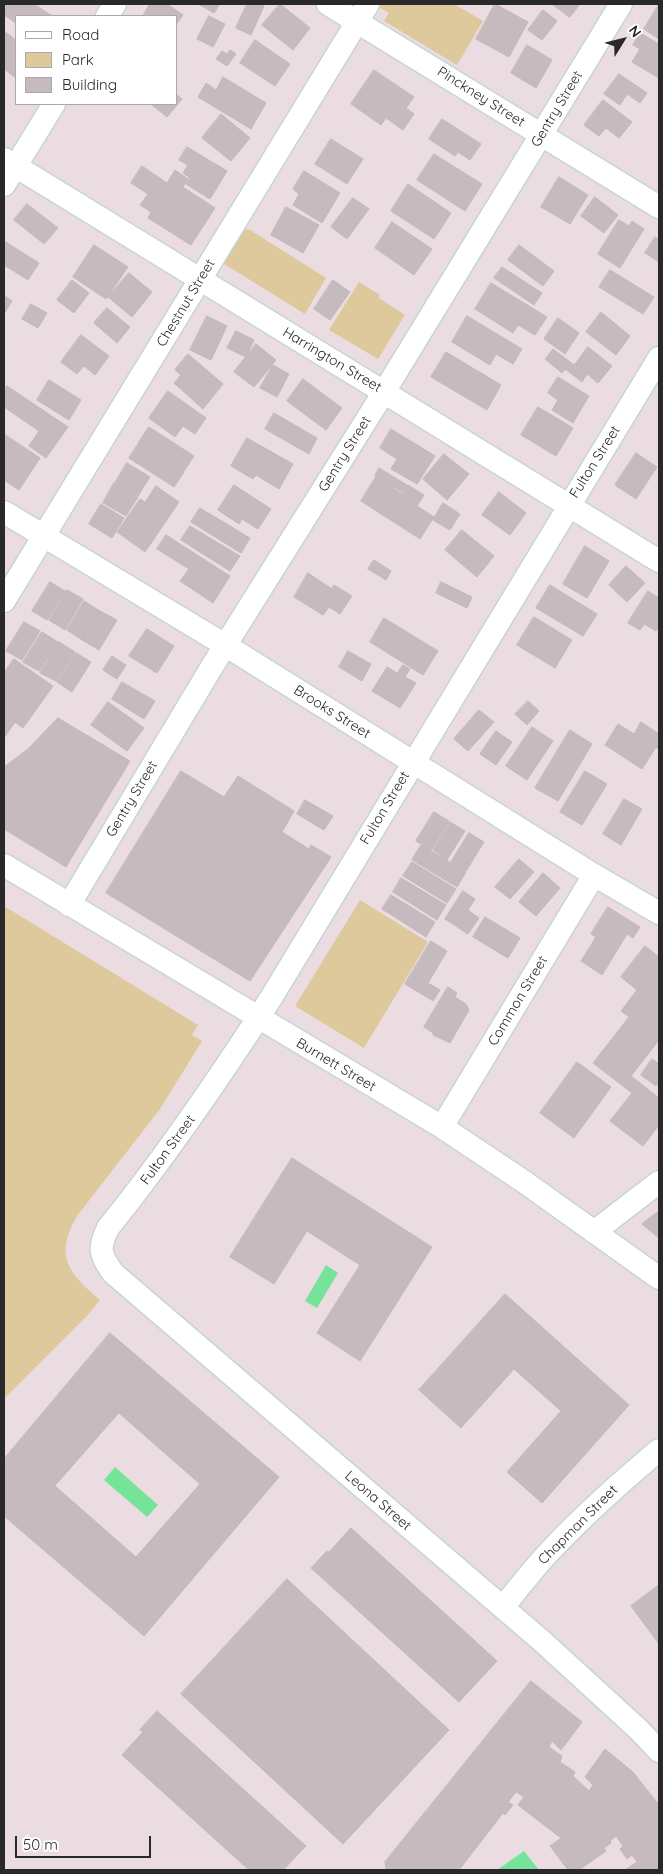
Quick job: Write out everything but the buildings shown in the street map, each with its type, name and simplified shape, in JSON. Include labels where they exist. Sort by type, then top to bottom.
[{"type":"street","points":[[109,15],[115,4]]},
{"type":"street","name":"Pinckney Street","points":[[328,4],[363,13],[541,135],[659,207]]},
{"type":"street","name":"Gentry Street","points":[[69,905],[225,646],[384,392],[621,4]]},
{"type":"street","name":"Chestnut Street","points":[[4,601],[363,13]]},
{"type":"street","points":[[4,185],[10,163],[53,105]]},
{"type":"street","name":"Harrington Street","points":[[10,163],[659,561]]},
{"type":"street","name":"Fulton Street","points":[[101,1250],[102,1240],[108,1228],[173,1144],[258,1018],[659,358]]},
{"type":"street","name":"Brooks Street","points":[[4,512],[659,914]]},
{"type":"street","name":"Burnett Street","points":[[4,865],[442,1128],[523,1180],[659,1278]]},
{"type":"street","name":"Common Street","points":[[442,1128],[594,875]]},
{"type":"street","points":[[594,1232],[659,1182]]},
{"type":"street","name":"Leona Street","points":[[101,1250],[105,1262],[113,1273],[503,1607],[616,1709],[659,1751]]},
{"type":"street","name":"Chapman Street","points":[[503,1607],[548,1553],[624,1479],[659,1450]]},
{"type":"green space","points":[[379,4],[454,4],[483,21],[457,65],[384,21],[389,13],[377,6]]},
{"type":"green space","points":[[241,228],[250,230],[326,278],[305,314],[221,262]]},
{"type":"green space","points":[[359,282],[380,295],[379,298],[405,315],[378,359],[329,330]]},
{"type":"green space","points":[[360,900],[428,942],[364,1048],[295,1006]]},
{"type":"green space","points":[[4,906],[198,1025],[192,1035],[202,1041],[160,1109],[77,1216],[70,1230],[66,1242],[68,1263],[80,1281],[100,1300],[87,1316],[4,1399]]},
{"type":"shaded area","points":[[326,1265],[338,1273],[317,1308],[305,1301]]},
{"type":"shaded area","points":[[115,1467],[158,1505],[147,1517],[104,1480]]},
{"type":"shaded area","points":[[524,1851],[539,1870],[497,1870]]}]
